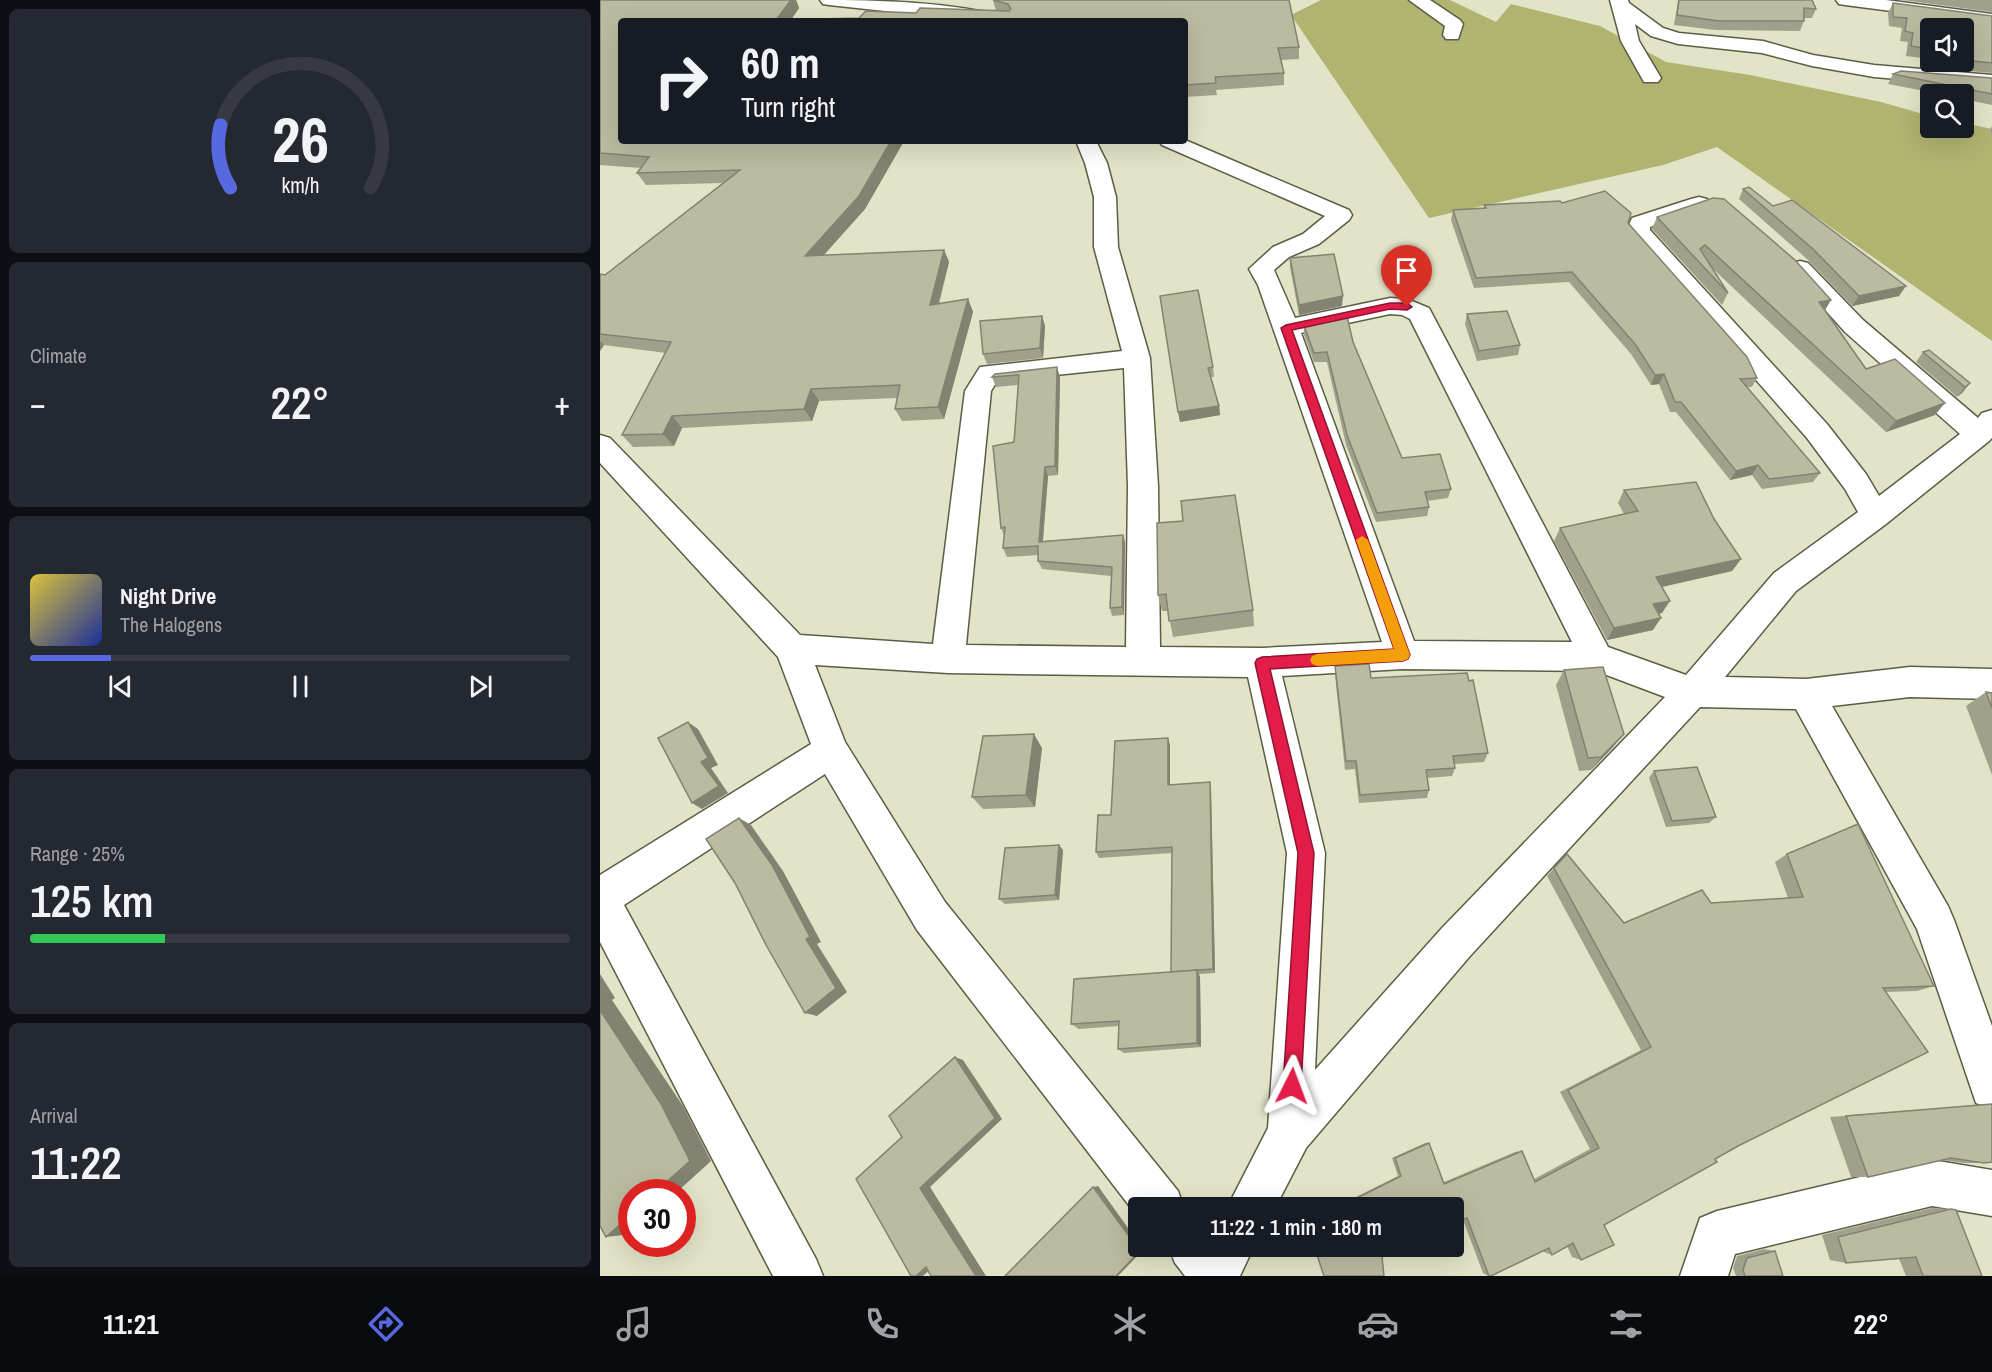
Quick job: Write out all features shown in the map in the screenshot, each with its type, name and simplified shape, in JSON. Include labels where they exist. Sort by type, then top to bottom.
[{"type":"street","points":[[829,0],[986,18]]},
{"type":"street","points":[[995,18],[1002,0]]},
{"type":"street","points":[[1418,0],[1454,24],[1452,35]]},
{"type":"street","points":[[1845,0],[1992,20]]},
{"type":"street","points":[[1620,3],[1630,41],[1651,78]]},
{"type":"street","points":[[1620,3],[1657,32],[1678,38],[1763,47],[1805,59],[1874,70],[1992,81]]},
{"type":"street","points":[[1087,144],[1096,163],[1104,197],[1106,247],[1137,358],[1143,486],[1143,662]]},
{"type":"street","points":[[1176,144],[1341,215],[1311,239],[1281,252],[1261,269],[1270,285],[1286,328],[1403,655]]},
{"type":"street","points":[[1726,203],[1705,201],[1640,223],[1638,231],[1817,431],[1856,482],[1875,516]]},
{"type":"street","points":[[1256,1197],[1290,1132],[1456,942],[1692,692],[1785,582],[1875,516],[1985,427],[1854,326],[1785,253]]},
{"type":"street","points":[[1286,328],[1390,306],[1407,307],[1420,314],[1596,657]]},
{"type":"street","points":[[948,659],[978,391],[982,382],[989,373],[1013,369],[1137,358]]},
{"type":"street","points":[[600,446],[792,649],[831,751],[931,916],[1152,1197]]},
{"type":"street","points":[[792,649],[948,659],[1143,662],[1262,663],[1403,655],[1596,657],[1692,692],[1806,694],[1910,682],[1992,684]]},
{"type":"street","points":[[1262,663],[1306,853],[1290,1132]]},
{"type":"street","points":[[1806,694],[1934,920],[1992,1087]]},
{"type":"street","points":[[799,1276],[600,899],[831,751]]},
{"type":"street","points":[[1704,1276],[1717,1235],[1932,1183],[1992,1193]]},
{"type":"green space","points":[[1321,0],[1450,0],[1496,22],[1511,4],[1600,26],[1666,62],[1750,75],[1881,102],[1920,113],[1920,138],[1974,138],[1974,125],[1992,129],[1992,341],[1717,147],[1663,165],[1429,218],[1291,15]]},
{"type":"building","points":[[600,0],[791,0],[778,18],[618,18],[618,144],[889,144],[859,196],[805,256],[944,250],[930,305],[968,299],[938,407],[895,409],[900,385],[811,389],[804,409],[672,416],[663,434],[622,435],[671,342],[600,334],[600,274],[605,275],[740,170],[637,173],[649,157],[600,153]]},
{"type":"building","points":[[993,0],[1289,0],[1299,47],[1278,48],[1284,73],[1215,77],[1216,83],[1188,85],[1188,18],[859,18],[866,11],[916,13],[920,8],[1009,11],[1011,9],[1008,4]]},
{"type":"building","points":[[1679,0],[1812,0],[1816,9],[1804,8],[1804,21],[1719,21],[1677,15]]},
{"type":"building","points":[[1893,3],[1992,16],[1992,63],[1974,61],[1974,18],[1920,18],[1920,47],[1911,46],[1913,33],[1905,31],[1907,18],[1893,17]]},
{"type":"building","points":[[1901,71],[1992,78],[1992,94],[1974,90],[1974,84],[1942,84],[1893,74]]},
{"type":"building","points":[[1749,187],[1773,206],[1792,200],[1906,286],[1859,296],[1813,249],[1743,189]]},
{"type":"building","points":[[1605,191],[1631,213],[1628,223],[1747,357],[1757,378],[1740,379],[1820,473],[1769,479],[1758,465],[1736,471],[1681,402],[1675,402],[1664,374],[1655,375],[1635,344],[1572,272],[1476,278],[1453,210],[1486,208],[1484,205],[1560,201],[1562,203]]},
{"type":"building","points":[[1713,198],[1724,199],[1795,260],[1831,300],[1819,302],[1866,369],[1895,359],[1945,403],[1896,421],[1705,245],[1700,249],[1728,293],[1657,217]]},
{"type":"building","points":[[1334,254],[1343,296],[1299,305],[1290,258]]},
{"type":"building","points":[[1198,290],[1213,367],[1208,368],[1219,406],[1178,412],[1160,296]]},
{"type":"building","points":[[1507,311],[1520,345],[1479,351],[1467,314]]},
{"type":"building","points":[[1042,316],[1040,348],[983,354],[980,321]]},
{"type":"building","points":[[1347,316],[1353,342],[1402,458],[1440,454],[1451,489],[1425,492],[1429,507],[1377,513],[1347,435],[1327,352],[1314,353],[1304,325]]},
{"type":"building","points":[[1929,350],[1970,383],[1965,387],[1923,352]]},
{"type":"building","points":[[1057,367],[1055,466],[1045,467],[1039,542],[1123,535],[1122,607],[1110,608],[1112,567],[1038,561],[1038,546],[1003,548],[1005,527],[1001,528],[993,446],[1014,442],[1019,375],[992,377],[995,374]]},
{"type":"building","points":[[1696,482],[1714,519],[1741,559],[1656,577],[1670,601],[1653,604],[1661,618],[1614,628],[1560,528],[1638,511],[1624,490]]},
{"type":"building","points":[[1235,495],[1253,610],[1169,621],[1166,594],[1158,595],[1157,523],[1183,521],[1181,501]]},
{"type":"building","points":[[1369,664],[1371,678],[1467,673],[1469,681],[1473,680],[1488,753],[1453,756],[1455,768],[1426,770],[1429,790],[1360,795],[1356,761],[1346,761],[1335,666]]},
{"type":"building","points":[[1603,667],[1624,734],[1601,757],[1588,758],[1564,670]]},
{"type":"building","points":[[1986,692],[1992,693],[1992,708]]},
{"type":"building","points":[[688,722],[708,758],[701,762],[719,786],[692,803],[658,738]]},
{"type":"building","points":[[1034,734],[1026,795],[972,797],[983,736]]},
{"type":"building","points":[[1168,738],[1168,785],[1210,782],[1213,969],[1171,972],[1172,847],[1096,852],[1098,815],[1111,815],[1115,741]]},
{"type":"building","points":[[1697,767],[1716,817],[1672,821],[1654,771]]},
{"type":"building","points":[[739,818],[772,865],[810,937],[806,939],[836,988],[805,1013],[766,945],[735,883],[706,839]]},
{"type":"building","points":[[1858,824],[1934,986],[1883,988],[1928,1052],[1738,1146],[1715,1159],[1717,1162],[1604,1225],[1614,1245],[1581,1260],[1573,1243],[1552,1255],[1549,1248],[1489,1276],[1467,1218],[1464,1219],[1464,1197],[1359,1197],[1401,1176],[1395,1158],[1429,1143],[1444,1184],[1522,1151],[1535,1182],[1599,1148],[1568,1090],[1651,1047],[1554,868],[1567,854],[1624,923],[1702,890],[1711,903],[1803,897],[1787,854]]},
{"type":"building","points":[[1059,845],[1055,895],[999,899],[1005,848]]},
{"type":"building","points":[[1197,970],[1197,1043],[1118,1049],[1119,1021],[1071,1024],[1074,979]]},
{"type":"building","points":[[600,1010],[661,1104],[690,1161],[670,1179],[618,1179],[618,1226],[606,1237],[600,1226]]},
{"type":"building","points":[[955,1057],[995,1118],[920,1188],[976,1276],[931,1276],[926,1267],[916,1276],[911,1276],[856,1179],[902,1137],[889,1116]]},
{"type":"building","points":[[1992,1104],[1992,1162],[1951,1158],[1868,1177],[1846,1116]]},
{"type":"building","points":[[1093,1187],[1128,1235],[1128,1257],[1134,1257],[1116,1276],[1005,1276]]},
{"type":"building","points":[[1951,1209],[1956,1210],[1982,1276],[1923,1276],[1916,1257],[1846,1263],[1838,1237]]},
{"type":"building","points":[[1775,1251],[1783,1276],[1745,1276],[1743,1270],[1747,1258]]},
{"type":"building","points":[[1318,1257],[1382,1257],[1384,1276],[1324,1276]]},
{"type":"slow traffic","points":[[1317,660],[1403,655],[1362,540]]},
{"type":"route","points":[[1292,1086],[1306,853],[1262,663],[1403,655],[1286,328],[1390,306],[1407,307]]}]
